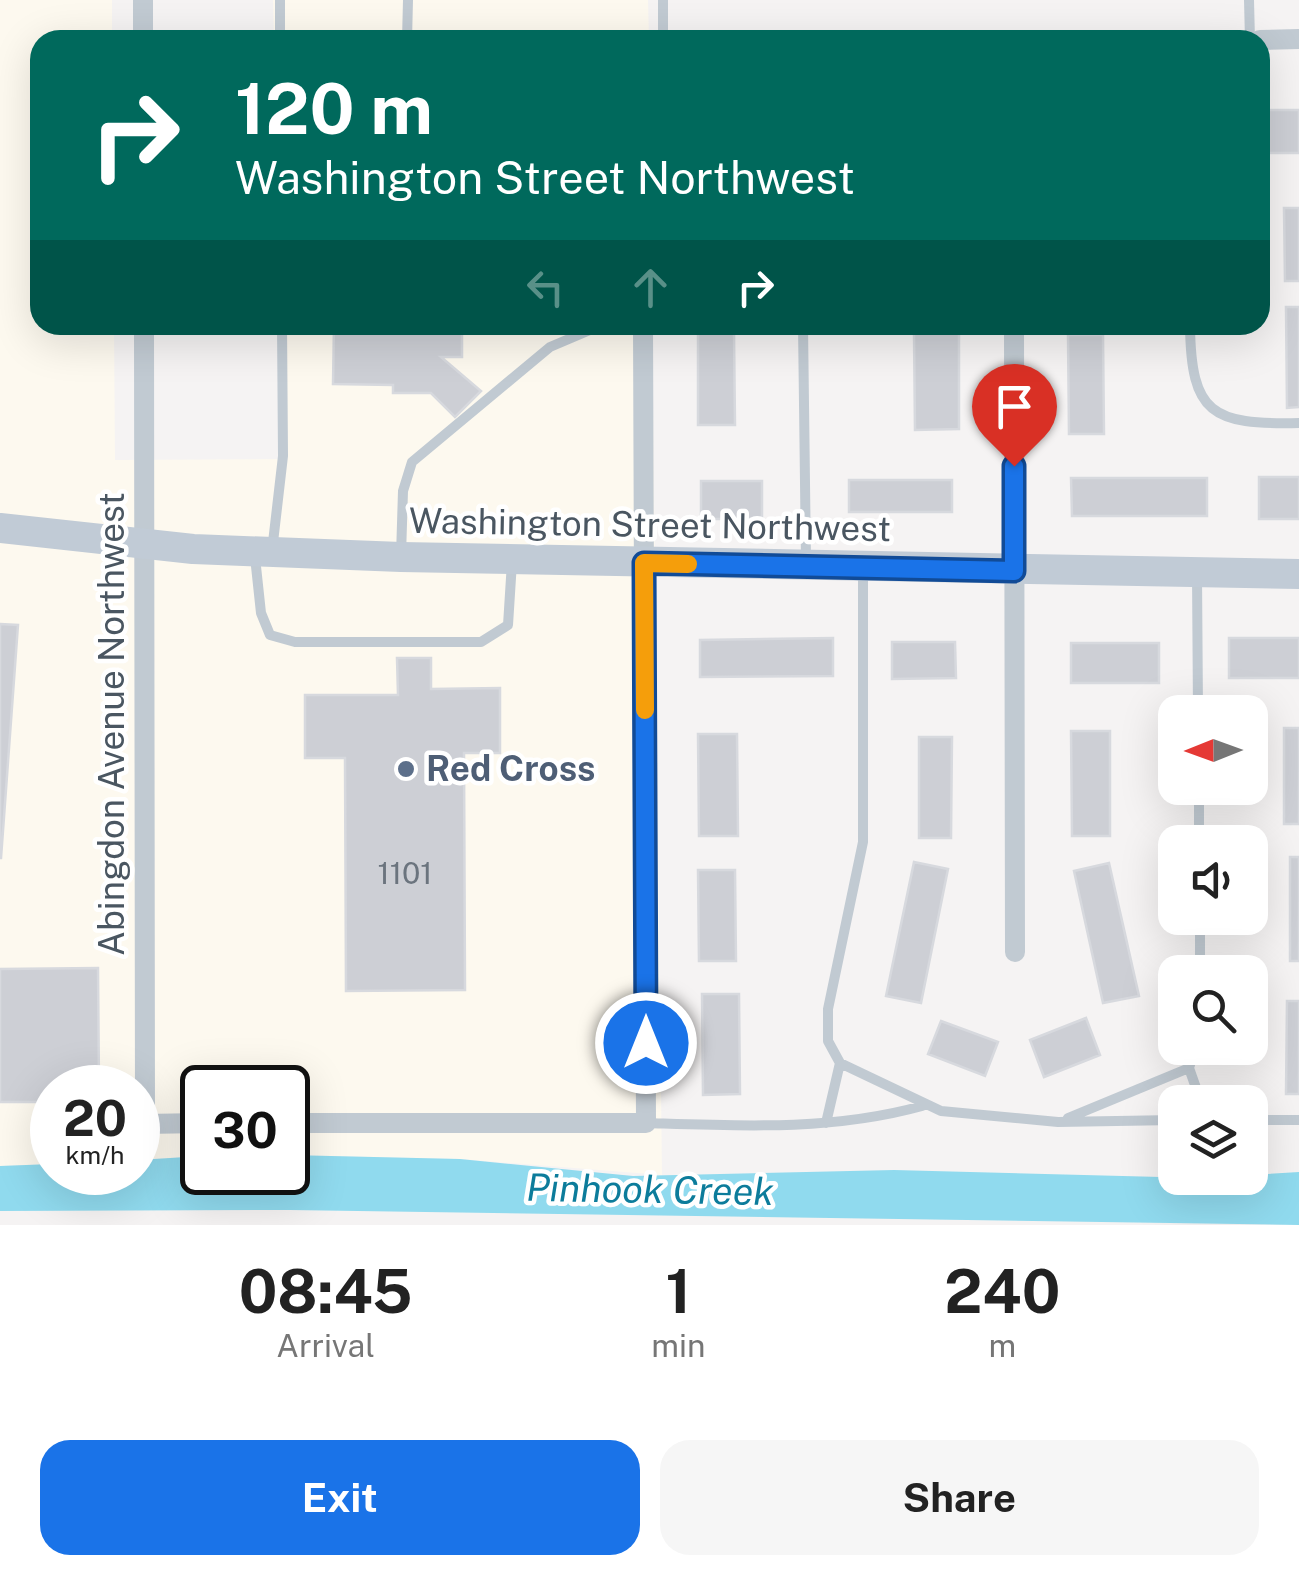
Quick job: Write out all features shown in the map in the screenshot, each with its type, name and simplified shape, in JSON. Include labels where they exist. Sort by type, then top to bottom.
[{"type":"main road","name":"Washington Street Northwest","points":[[0,528],[144,544],[401,557],[1299,574]]},
{"type":"street","points":[[143,0],[143,30]]},
{"type":"street","points":[[1270,40],[1299,39]]},
{"type":"street","name":"Abingdon Avenue Northwest","points":[[144,335],[145,1124],[180,1123]]},
{"type":"street","points":[[310,1123],[646,1123],[643,335]]},
{"type":"street","points":[[1014,335],[1014,952]]},
{"type":"lane","points":[[280,0],[280,30]]},
{"type":"lane","points":[[407,30],[408,0]]},
{"type":"lane","points":[[663,0],[663,30]]},
{"type":"lane","points":[[1248,0],[1250,30]]},
{"type":"lane","points":[[282,335],[283,456],[263,551],[260,613],[270,635],[295,642],[481,642],[508,624],[512,560]]},
{"type":"lane","points":[[401,557],[403,492],[412,462],[550,347],[578,335]]},
{"type":"lane","points":[[803,335],[806,567]]},
{"type":"lane","points":[[1191,335],[1195,387],[1216,412],[1261,424],[1299,423]]},
{"type":"lane","points":[[864,568],[863,842],[828,1009],[828,1041],[840,1064],[922,1106]]},
{"type":"lane","points":[[1197,573],[1198,695]]},
{"type":"lane","points":[[826,1123],[840,1064]]},
{"type":"lane","points":[[1190,1065],[1195,1085]]},
{"type":"lane","points":[[1058,1122],[1189,1068]]},
{"type":"lane","points":[[646,1123],[770,1127],[826,1123],[922,1106],[1058,1122],[1158,1120]]},
{"type":"lane","points":[[1268,1120],[1299,1120]]},
{"type":"shaded area","points":[[0,0],[112,0],[112,30],[30,30],[30,335],[114,335],[115,460],[285,459],[282,335],[652,335],[662,1175],[460,1159],[310,1156],[310,1065],[180,1065],[180,1157],[160,1159],[160,1065],[30,1065],[30,1165],[0,1166]]},
{"type":"shaded area","points":[[273,0],[648,0],[649,30],[274,30]]},
{"type":"water","name":"Pinhook Creek","points":[[310,1156],[460,1159],[633,1176],[894,1170],[1158,1177],[1158,1195],[1268,1195],[1268,1174],[1299,1172],[1299,1225],[290,1210],[0,1211],[0,1166],[30,1165],[30,1195],[160,1195],[160,1159],[180,1157],[180,1195],[310,1195]]},
{"type":"building","points":[[1270,110],[1299,110],[1299,153],[1270,153]]},
{"type":"building","points":[[1284,208],[1299,208],[1299,281],[1285,281]]},
{"type":"building","points":[[1286,307],[1299,307],[1299,407],[1287,408]]},
{"type":"building","points":[[334,335],[462,335],[462,357],[441,357],[481,391],[455,417],[431,393],[393,393],[393,385],[333,384]]},
{"type":"building","points":[[698,335],[734,335],[735,425],[698,425]]},
{"type":"building","points":[[914,335],[959,335],[959,429],[915,430]]},
{"type":"building","points":[[1068,335],[1103,335],[1104,434],[1069,434]]},
{"type":"building","points":[[1259,477],[1299,477],[1299,519],[1259,519]]},
{"type":"building","points":[[1071,478],[1207,478],[1207,516],[1072,516]]},
{"type":"building","points":[[849,480],[952,480],[952,512],[849,512]]},
{"type":"building","points":[[701,481],[762,481],[762,519],[701,519]]},
{"type":"building","points":[[0,624],[18,625],[1,858],[0,858]]},
{"type":"building","points":[[833,638],[833,676],[700,677],[700,640]]},
{"type":"building","points":[[1229,638],[1299,638],[1299,678],[1229,678]]},
{"type":"building","points":[[892,642],[955,642],[956,678],[892,679]]},
{"type":"building","points":[[1071,643],[1159,643],[1159,683],[1071,683]]},
{"type":"building","points":[[397,658],[431,658],[431,689],[500,688],[500,753],[464,753],[465,990],[346,991],[345,758],[305,758],[305,695],[398,695]]},
{"type":"building","points":[[1284,728],[1299,728],[1299,824],[1284,824]]},
{"type":"building","points":[[1071,731],[1110,731],[1110,836],[1072,836]]},
{"type":"building","points":[[698,734],[737,734],[738,836],[699,836]]},
{"type":"building","points":[[919,737],[952,737],[951,838],[919,838]]},
{"type":"building","points":[[1290,857],[1299,857],[1299,961],[1290,961]]},
{"type":"building","points":[[914,862],[948,869],[921,1003],[886,996]]},
{"type":"building","points":[[1109,863],[1139,996],[1103,1003],[1074,871]]},
{"type":"building","points":[[698,870],[735,870],[736,961],[699,961]]},
{"type":"building","points":[[98,968],[99,1065],[30,1065],[30,1102],[0,1102],[0,969]]},
{"type":"building","points":[[702,994],[739,994],[740,1094],[703,1095]]},
{"type":"building","points":[[1287,1001],[1299,1001],[1299,1094],[1286,1094]]},
{"type":"building","points":[[1086,1018],[1100,1055],[1044,1077],[1030,1040]]},
{"type":"building","points":[[941,1021],[998,1042],[985,1076],[928,1054]]},
{"type":"slow traffic","points":[[645,710],[644,563],[688,564]]},
{"type":"place","name":"Red Cross","points":[[406,769]]},
{"type":"route","points":[[646,1043],[644,563],[1014,571],[1014,466]]}]
